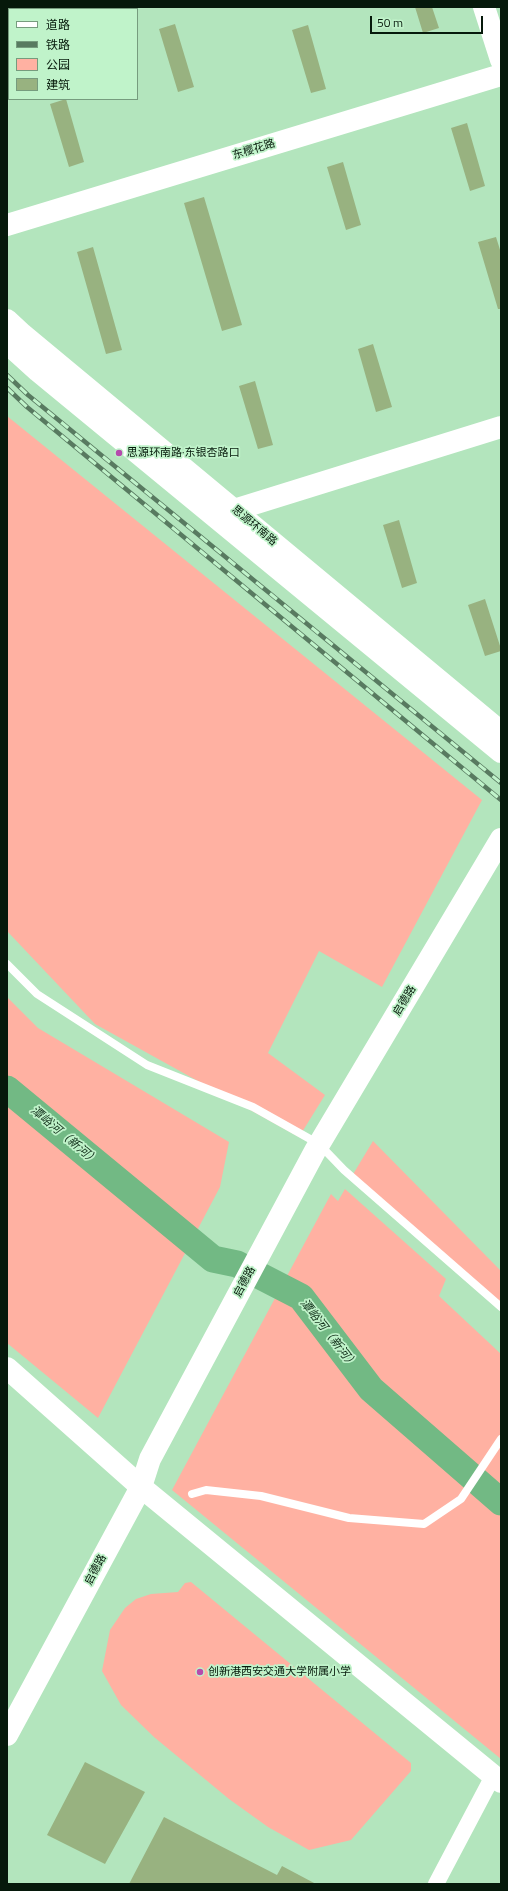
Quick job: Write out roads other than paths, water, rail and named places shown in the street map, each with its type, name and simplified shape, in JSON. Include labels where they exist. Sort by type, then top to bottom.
[{"type":"street","points":[[484,7],[501,60]]},
{"type":"street","name":"东樱花路","points":[[7,226],[501,75]]},
{"type":"street","name":"思源环南路","points":[[7,320],[228,516],[501,752]]},
{"type":"street","name":"思源环南路","points":[[7,343],[38,371],[228,516],[501,732]]},
{"type":"street","points":[[228,516],[501,427]]},
{"type":"street","name":"启德路","points":[[7,1735],[141,1487],[150,1459],[317,1148],[501,839]]},
{"type":"street","points":[[7,1368],[141,1487],[497,1779],[436,1884]]},
{"type":"lane","points":[[7,964],[38,994],[147,1064],[253,1107],[317,1148],[501,1307]]},
{"type":"lane","points":[[192,1494],[206,1490],[261,1496],[349,1518],[424,1524],[461,1499],[501,1439]]},
{"type":"waterway","name":"潭峪河（新河）","points":[[7,1089],[213,1259],[237,1264],[301,1297],[371,1389],[501,1502]]},
{"type":"railway","points":[[7,375],[28,395],[501,783]]},
{"type":"railway","points":[[7,388],[27,407],[501,800]]},
{"type":"place","name":"思源环南路·东银杏路口","points":[[119,453]]},
{"type":"place","name":"创新港西安交通大学附属小学","points":[[200,1672]]}]
